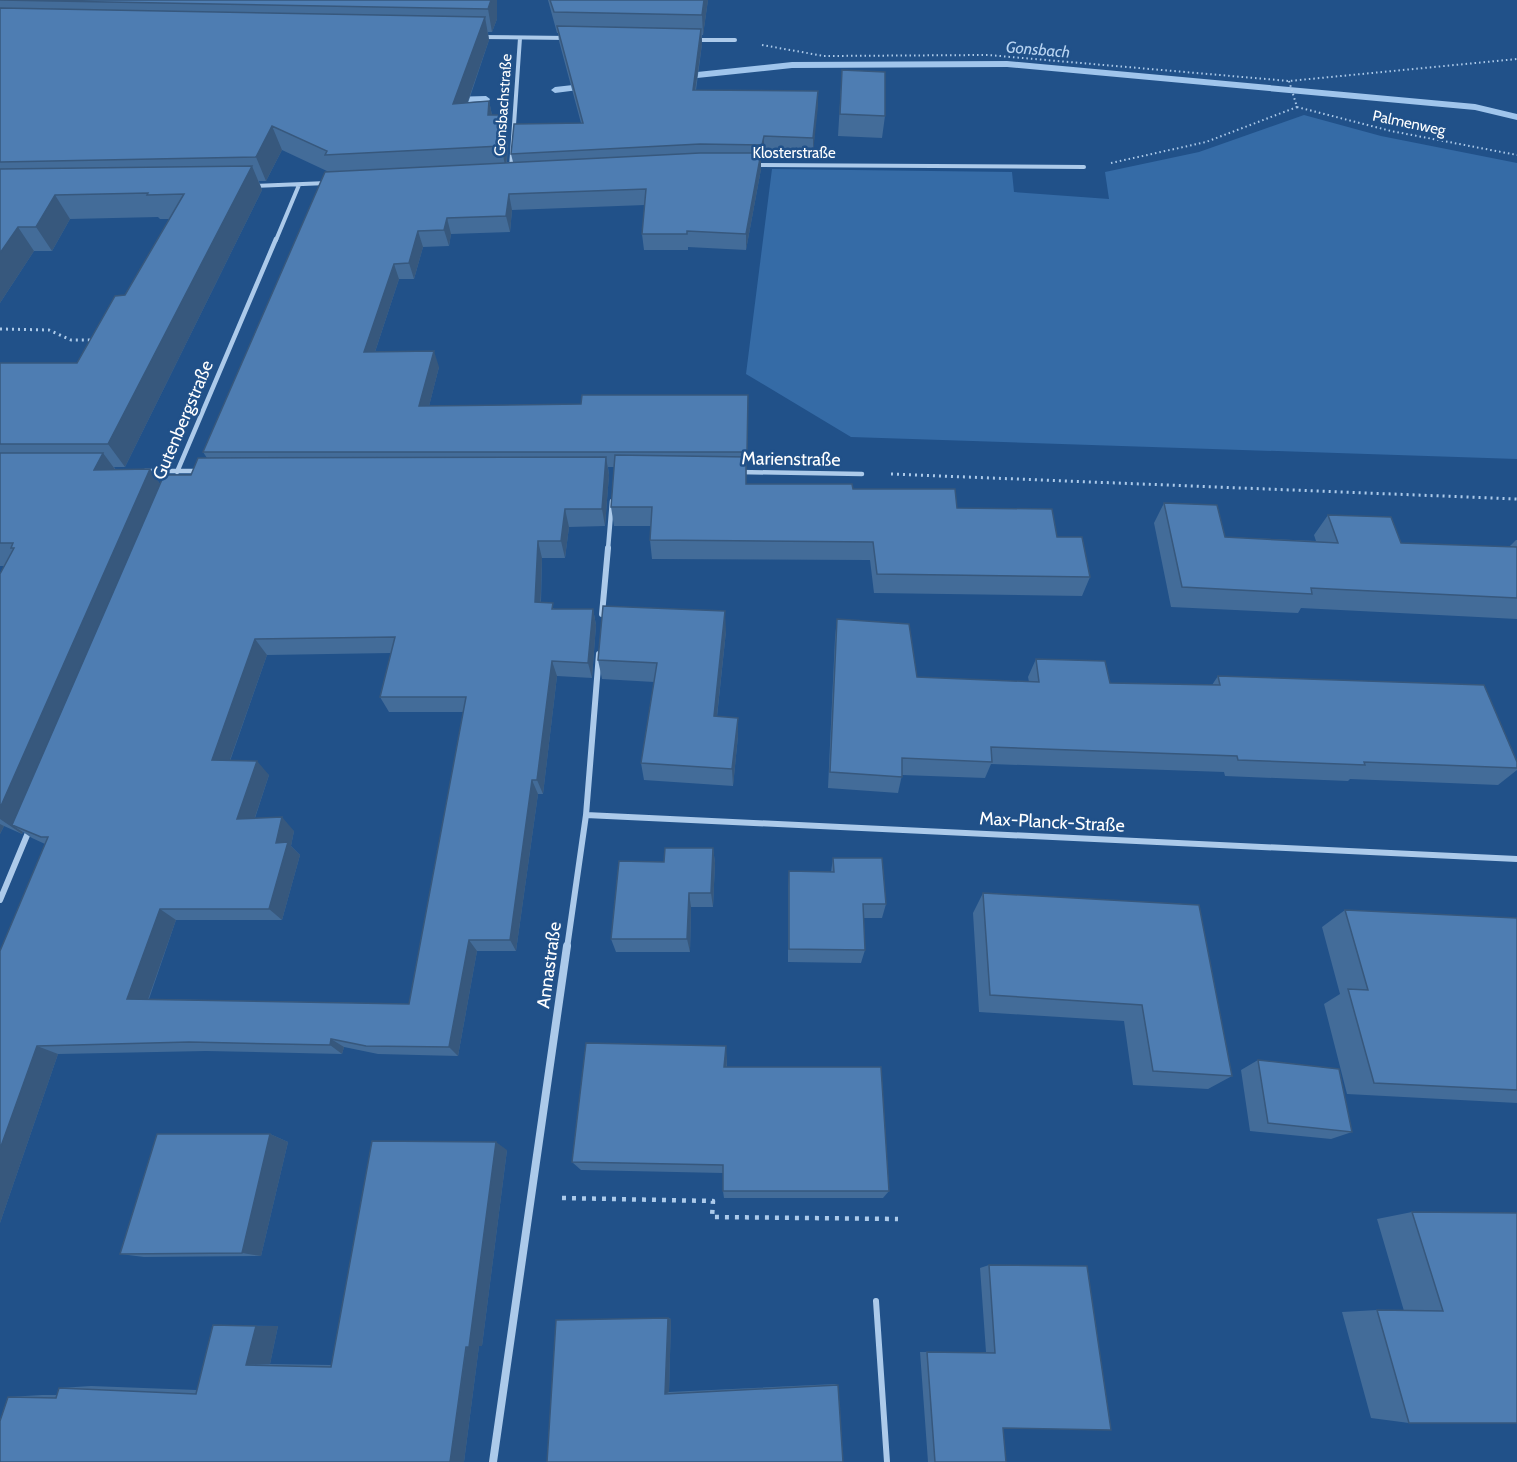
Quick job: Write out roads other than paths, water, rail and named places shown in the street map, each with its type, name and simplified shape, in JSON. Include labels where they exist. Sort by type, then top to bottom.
[{"type":"street","name":"Gonsbachstraße","points":[[473,37],[568,38]]},
{"type":"street","name":"Gonsbachstraße","points":[[510,175],[520,38]]},
{"type":"street","points":[[687,40],[735,40]]},
{"type":"street","name":"Klosterstraße","points":[[749,165],[1084,167]]},
{"type":"street","points":[[251,186],[328,183]]},
{"type":"street","name":"Gutenbergstraße","points":[[173,482],[299,185]]},
{"type":"street","points":[[142,471],[213,471]]},
{"type":"street","name":"Marienstraße","points":[[735,472],[862,474]]},
{"type":"street","points":[[601,625],[612,494]]},
{"type":"street","name":"Annastraße","points":[[493,1462],[586,815],[599,648]]},
{"type":"street","name":"Max-Planck-Straße","points":[[586,815],[1517,859]]},
{"type":"street","points":[[0,900],[32,823]]},
{"type":"lane","points":[[876,1301],[887,1462]]},
{"type":"waterway","name":"Gonsbach","points":[[678,77],[792,65],[1007,64],[1475,107],[1517,117]]},
{"type":"waterway","name":"Gonsbach","points":[[555,90],[591,86]]},
{"type":"waterway","name":"Gonsbach","points":[[450,100],[486,99]]}]
